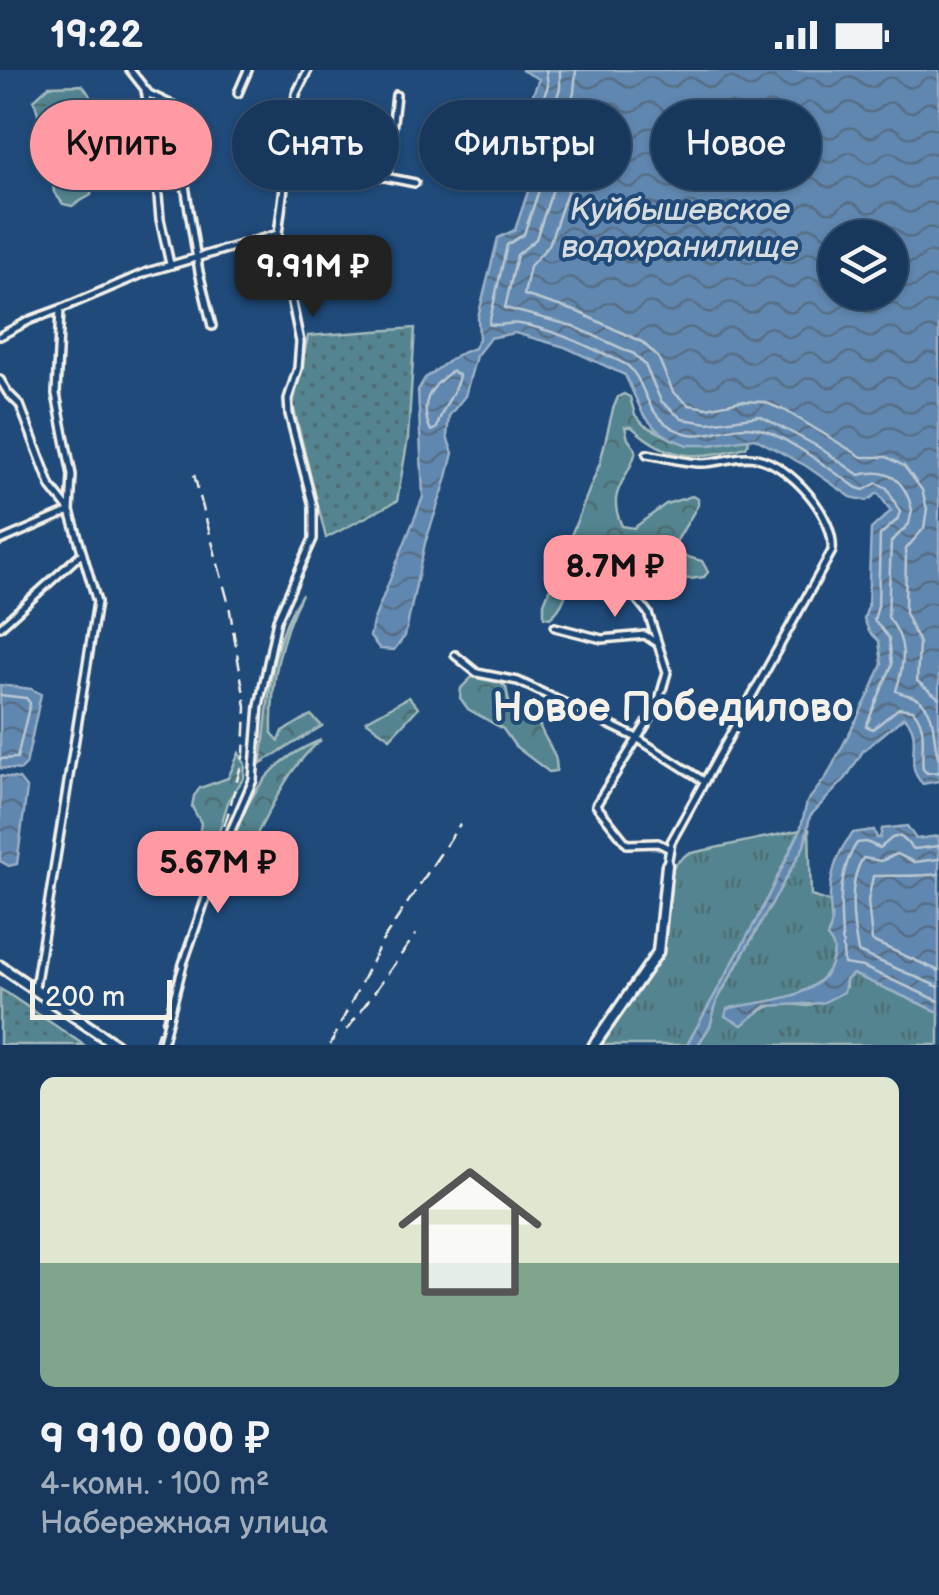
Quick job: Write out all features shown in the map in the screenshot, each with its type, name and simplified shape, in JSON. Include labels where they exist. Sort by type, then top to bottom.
[{"type":"street","points":[[130,70],[145,89],[172,105],[212,326]]},
{"type":"street","points":[[238,92],[248,70]]},
{"type":"street","points":[[295,100],[308,70]]},
{"type":"street","points":[[145,89],[160,219],[170,264]]},
{"type":"street","points":[[395,100],[396,94]]},
{"type":"street","points":[[399,178],[416,183]]},
{"type":"street","points":[[162,1045],[183,964],[223,849],[253,780],[259,706],[276,620],[315,527],[314,506],[288,414],[300,342],[278,234],[285,190]]},
{"type":"street","points":[[0,336],[30,320],[170,264],[278,234]]},
{"type":"street","points":[[35,988],[98,602],[70,511],[72,475],[56,394],[60,310]]},
{"type":"street","points":[[0,380],[20,405],[52,487],[70,511]]},
{"type":"street","points":[[0,396],[8,393]]},
{"type":"street","points":[[594,1045],[658,952],[670,849],[832,551],[833,541],[817,501],[762,458],[746,456],[702,464],[647,454]]},
{"type":"street","points":[[0,541],[70,511]]},
{"type":"street","points":[[0,628],[82,553]]},
{"type":"street","points":[[605,575],[625,584],[643,606],[668,668],[664,691],[652,716],[596,805],[627,844],[658,843],[670,849]]},
{"type":"street","points":[[555,627],[602,639],[645,635],[658,644]]},
{"type":"street","points":[[455,655],[477,673],[518,680],[636,738],[704,781]]},
{"type":"street","points":[[0,966],[116,1045]]},
{"type":"green space","points":[[82,85],[92,100],[34,100],[49,86]]},
{"type":"green space","points":[[92,190],[91,195],[72,206],[63,204],[54,192]]},
{"type":"green space","points":[[415,328],[408,438],[397,501],[326,538],[293,405],[308,336]]},
{"type":"green space","points":[[618,397],[630,397],[635,415],[644,425],[672,439],[710,445],[745,438],[749,441],[746,447],[729,451],[685,455],[658,446],[632,427],[625,427],[636,450],[617,493],[622,526],[634,528],[666,504],[692,496],[698,499],[670,552],[702,561],[708,572],[704,577],[690,579],[634,572],[594,542],[578,557],[558,609],[550,618],[544,617],[544,603],[600,463],[613,409]]},
{"type":"green space","points":[[302,594],[278,661],[272,733],[279,741],[283,731],[311,715],[322,726],[261,763],[276,655],[282,634]]},
{"type":"green space","points":[[472,677],[495,680],[506,687],[511,712],[540,726],[554,754],[556,771],[549,772],[515,746],[503,729],[468,709],[460,698],[461,688]]},
{"type":"green space","points":[[409,697],[418,708],[390,738],[366,721]]},
{"type":"green space","points":[[321,740],[293,770],[242,860],[230,876],[220,878],[236,830],[266,777],[281,763]]},
{"type":"green space","points":[[239,753],[245,764],[244,778],[229,799],[209,865],[199,874],[194,866],[201,823],[192,807],[194,796],[200,788],[228,778]]},
{"type":"green space","points":[[809,828],[811,896],[830,902],[833,924],[828,937],[834,954],[829,969],[807,990],[727,1009],[758,1012],[778,1003],[808,1006],[846,987],[846,980],[853,974],[939,1012],[939,1045],[698,1045],[710,1026],[717,1001],[804,846]]},
{"type":"green space","points":[[800,830],[757,919],[687,1045],[602,1045],[661,953],[673,866],[687,854]]},
{"type":"green space","points":[[0,989],[7,993],[84,1045],[0,1045]]},
{"type":"water","name":"Куйбышевское водохранилище","points":[[521,70],[939,70],[939,781],[923,784],[917,776],[913,733],[904,717],[863,751],[846,778],[810,816],[804,846],[717,1000],[710,1026],[698,1045],[687,1045],[757,919],[800,831],[807,802],[827,776],[882,664],[879,641],[864,619],[871,529],[891,511],[878,493],[867,501],[851,497],[806,466],[754,438],[710,445],[687,445],[672,439],[643,414],[625,375],[565,347],[515,333],[490,338],[476,356],[465,396],[449,416],[447,437],[453,453],[425,543],[405,636],[394,650],[380,649],[370,637],[373,622],[423,497],[418,390],[425,378],[474,348],[479,339],[478,317],[498,238],[515,230],[529,190],[631,190],[631,100],[531,100],[539,79]]},
{"type":"water","points":[[0,685],[41,694],[26,765],[21,770],[0,768]]},
{"type":"water","points":[[0,776],[19,779],[27,789],[17,864],[9,866],[0,861]]},
{"type":"water","points":[[907,826],[916,839],[939,836],[939,1012],[853,974],[846,980],[844,992],[822,1003],[766,1006],[742,1025],[725,1016],[727,1009],[801,993],[824,976],[833,955],[827,937],[831,925],[832,876],[842,849],[853,833],[874,830],[880,838],[882,829]]},
{"type":"railway","points":[[154,1045],[244,754],[246,707],[229,605],[192,467]]},
{"type":"railway","points":[[330,1045],[381,943],[460,824]]},
{"type":"railway","points":[[347,1030],[416,934]]},
{"type":"district","name":"Новое Победилово","points":[[673,709]]}]
